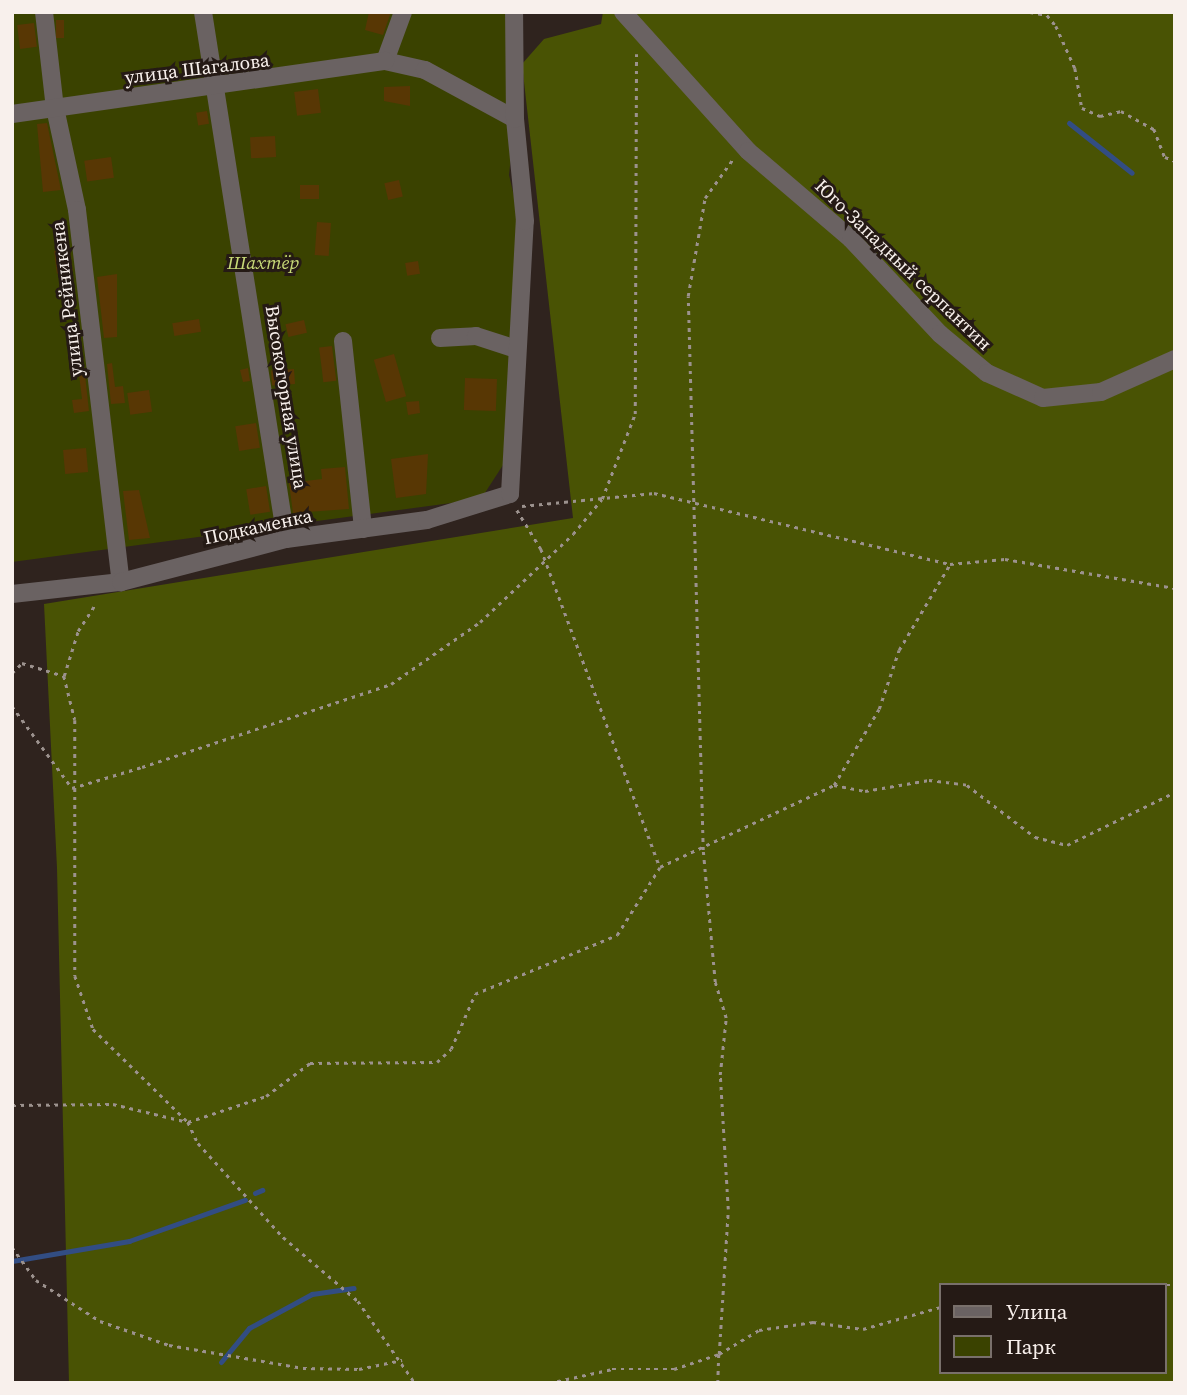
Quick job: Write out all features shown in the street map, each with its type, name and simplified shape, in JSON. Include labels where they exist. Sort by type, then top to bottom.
[{"type":"street","name":"улица Рейникена","points":[[44,12],[55,108],[77,210],[121,582]]},
{"type":"street","name":"Высокогорная улица","points":[[203,12],[286,539]]},
{"type":"street","points":[[403,12],[385,61],[425,70],[515,119]]},
{"type":"street","points":[[440,338],[476,336],[514,348],[525,221],[515,119],[514,12]]},
{"type":"street","name":"Юго-Западный серпантин","points":[[623,12],[748,151],[851,239],[940,334],[987,373],[1043,398],[1101,392],[1175,359]]},
{"type":"street","name":"улица Шагалова","points":[[12,114],[385,61]]},
{"type":"street","points":[[343,341],[363,529]]},
{"type":"street","name":"Подкаменка","points":[[12,594],[121,582],[286,539],[427,520],[510,494],[514,348]]},
{"type":"path","points":[[1030,12],[1047,15],[1056,26],[1075,68],[1082,108],[1100,116],[1121,111],[1154,129],[1165,158],[1175,161]]},
{"type":"path","points":[[718,1383],[728,1209],[720,1075],[726,1018],[715,982],[703,850],[688,296],[705,198],[730,160],[748,151]]},
{"type":"path","points":[[660,867],[541,550],[515,507],[654,493],[950,564],[1005,559],[1175,588]]},
{"type":"path","points":[[12,1105],[113,1104],[188,1122],[266,1096],[310,1063],[437,1062],[451,1049],[475,994],[617,935],[660,867],[703,850],[834,785],[879,709],[899,650],[950,564]]},
{"type":"path","points":[[121,582],[102,594],[78,631],[64,676],[75,720],[72,788],[75,976],[93,1029],[188,1122],[198,1143],[312,1266],[358,1301],[402,1360],[415,1383]]},
{"type":"path","points":[[12,673],[22,663],[64,676]]},
{"type":"path","points":[[12,706],[72,788]]},
{"type":"path","points":[[834,785],[865,791],[929,780],[967,785],[1035,837],[1067,845],[1175,792]]},
{"type":"path","points":[[12,1247],[36,1280],[100,1321],[169,1345],[303,1368],[359,1369],[402,1360]]},
{"type":"path","points":[[549,1383],[612,1369],[674,1369],[719,1354],[759,1330],[813,1322],[863,1329],[939,1307]]},
{"type":"path","points":[[410,1383],[413,1377]]},
{"type":"green space","name":"Шахтёр","points":[[12,12],[510,12],[514,128],[509,175],[518,213],[503,465],[481,499],[12,562]]},
{"type":"green space","points":[[603,12],[1175,12],[1175,1383],[69,1383],[57,868],[44,604],[573,518],[522,64],[544,39],[601,24]]},
{"type":"building","points":[[369,12],[391,12],[383,35],[365,30]]},
{"type":"building","points":[[56,20],[64,20],[64,38],[56,38]]},
{"type":"building","points":[[34,23],[37,47],[20,49],[17,25]]},
{"type":"building","points":[[410,86],[410,106],[384,101],[384,87]]},
{"type":"building","points":[[318,89],[321,113],[297,116],[294,92]]},
{"type":"building","points":[[207,111],[209,124],[198,126],[196,113]]},
{"type":"building","points":[[47,123],[61,190],[43,192],[37,124]]},
{"type":"building","points":[[275,136],[276,157],[251,158],[250,137]]},
{"type":"building","points":[[111,157],[114,178],[87,182],[84,161]]},
{"type":"building","points":[[399,180],[403,197],[388,200],[384,183]]},
{"type":"building","points":[[300,185],[319,185],[319,199],[300,199]]},
{"type":"building","points":[[317,222],[331,223],[329,256],[315,255]]},
{"type":"building","points":[[70,249],[73,272],[57,274],[54,251]]},
{"type":"building","points":[[418,261],[420,274],[407,276],[405,263]]},
{"type":"building","points":[[117,274],[117,337],[104,338],[97,277]]},
{"type":"building","points":[[199,319],[201,332],[174,336],[172,323]]},
{"type":"building","points":[[304,320],[307,333],[288,337],[285,324]]},
{"type":"building","points":[[332,346],[336,381],[323,382],[319,348]]},
{"type":"building","points":[[394,354],[406,396],[386,402],[374,360]]},
{"type":"building","points":[[112,363],[115,387],[123,386],[125,403],[111,404],[107,364]]},
{"type":"building","points":[[78,366],[84,366],[89,411],[74,413],[72,400],[82,399]]},
{"type":"building","points":[[248,368],[250,381],[243,382],[240,370]]},
{"type":"building","points":[[294,369],[295,384],[272,386],[271,371]]},
{"type":"building","points":[[465,378],[497,379],[496,411],[464,410]]},
{"type":"building","points":[[149,390],[152,412],[130,415],[127,393]]},
{"type":"building","points":[[419,401],[420,413],[408,415],[406,402]]},
{"type":"building","points":[[256,423],[260,448],[239,451],[235,426]]},
{"type":"building","points":[[86,448],[88,472],[65,474],[63,450]]},
{"type":"building","points":[[428,454],[426,494],[396,498],[391,459]]},
{"type":"building","points":[[345,467],[349,509],[293,513],[289,483],[322,479],[321,469]]},
{"type":"building","points":[[266,486],[270,512],[250,515],[246,489]]},
{"type":"building","points":[[139,490],[150,538],[129,540],[123,491]]},
{"type":"waterway","points":[[1069,123],[1132,173]]},
{"type":"waterway","points":[[255,1193],[262,1190]]},
{"type":"waterway","points":[[12,1261],[129,1241],[245,1200]]},
{"type":"waterway","points":[[221,1362],[249,1328],[312,1294],[354,1288]]}]
